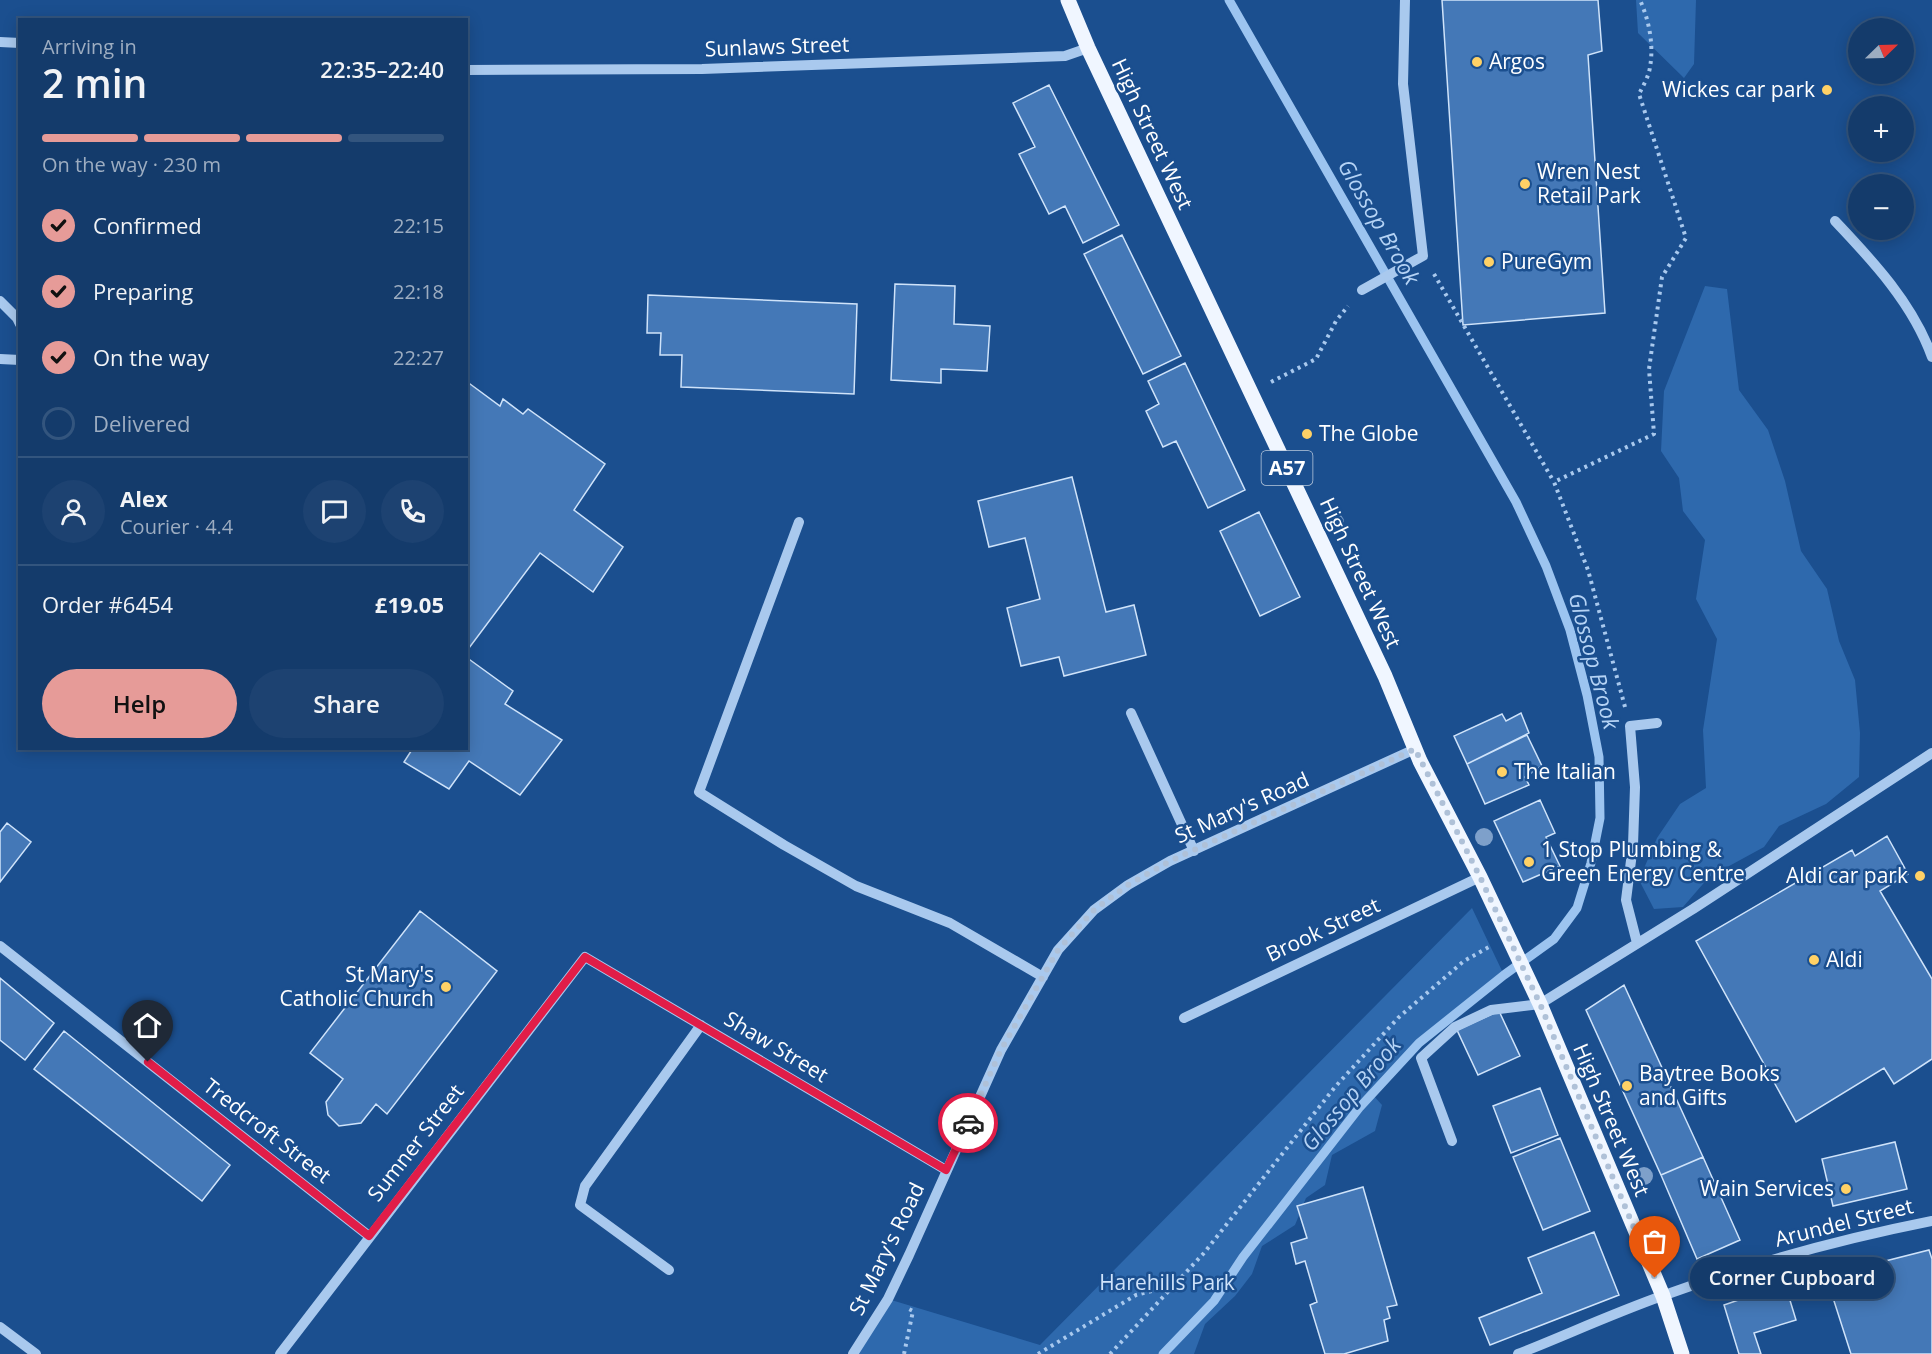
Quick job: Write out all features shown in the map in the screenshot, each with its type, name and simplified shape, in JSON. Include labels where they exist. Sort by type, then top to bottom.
[{"type":"main road","name":"High Street West","points":[[1068,0],[1088,48],[1384,676],[1415,749],[1508,936]]},
{"type":"main road","name":"A57","points":[[1508,936],[1540,1004]]},
{"type":"main road","name":"High Street West","points":[[1540,1004],[1663,1296],[1682,1354]]},
{"type":"street","points":[[1362,290],[1423,256],[1403,84],[1405,0]]},
{"type":"street","points":[[0,42],[18,43]]},
{"type":"street","name":"Sunlaws Street","points":[[468,70],[702,69],[1053,57],[1065,56],[1088,48]]},
{"type":"street","points":[[1835,221],[1881,270],[1925,339],[1932,357]]},
{"type":"street","points":[[0,301],[18,320]]},
{"type":"street","points":[[0,359],[18,360]]},
{"type":"street","points":[[799,522],[699,792],[784,845],[856,886],[950,923],[1043,977]]},
{"type":"street","points":[[1131,713],[1194,851]]},
{"type":"street","points":[[1637,943],[1626,900],[1633,845],[1635,787],[1630,726],[1657,723]]},
{"type":"street","name":"St Mary's Road","points":[[853,1354],[888,1299],[1001,1050],[1058,950],[1094,910],[1128,885],[1170,861],[1415,749]]},
{"type":"street","points":[[1452,1141],[1421,1058],[1455,1027],[1491,1010],[1540,1004],[1693,909],[1932,753]]},
{"type":"street","name":"Brook Street","points":[[1184,1018],[1480,877]]},
{"type":"street","name":"Tredcroft Street","points":[[0,945],[369,1236]]},
{"type":"street","name":"Sumner Street","points":[[280,1354],[585,957]]},
{"type":"street","name":"Shaw Street","points":[[585,957],[946,1170]]},
{"type":"street","points":[[669,1270],[580,1205],[585,1186],[701,1025]]},
{"type":"street","name":"Arundel Street","points":[[1518,1354],[1663,1296],[1773,1260],[1886,1230],[1932,1221]]},
{"type":"street","points":[[0,1327],[36,1354]]},
{"type":"path","points":[[1554,482],[1654,434],[1649,369],[1662,277],[1686,238],[1639,94],[1650,69],[1652,46],[1646,14],[1640,0]]},
{"type":"path","points":[[1423,256],[1554,482],[1588,570],[1630,726]]},
{"type":"path","points":[[1252,392],[1316,359],[1336,321],[1362,290]]},
{"type":"path","points":[[1110,1354],[1204,1253],[1335,1087],[1398,1018],[1464,961],[1508,936]]},
{"type":"path","points":[[1038,1354],[1136,1296],[1172,1286]]},
{"type":"path","points":[[888,1299],[913,1311],[904,1354]]},
{"type":"green space","points":[[1636,0],[1696,0],[1694,64],[1684,78],[1638,33]]},
{"type":"green space","points":[[1705,286],[1727,289],[1739,390],[1768,430],[1785,481],[1801,551],[1827,589],[1839,641],[1855,680],[1860,733],[1859,777],[1826,804],[1779,826],[1764,847],[1709,877],[1683,907],[1654,909],[1639,880],[1657,838],[1680,804],[1706,788],[1703,730],[1717,639],[1696,599],[1705,540],[1683,511],[1679,478],[1661,451],[1664,391]]},
{"type":"green space","name":"Harehills Park","points":[[1472,908],[1504,975],[1419,1043],[1372,1094],[1382,1105],[1375,1131],[1332,1155],[1325,1185],[1306,1198],[1295,1225],[1262,1246],[1252,1274],[1235,1296],[1205,1324],[1194,1354],[853,1354],[888,1299],[1040,1345]]},
{"type":"building","name":"Wren Nest Retail Park","points":[[1442,0],[1598,0],[1602,51],[1588,55],[1605,313],[1463,325]]},
{"type":"building","points":[[1049,85],[1119,225],[1083,243],[1065,206],[1049,214],[1019,154],[1035,147],[1013,103]]},
{"type":"building","points":[[1122,235],[1181,356],[1143,374],[1084,254]]},
{"type":"building","points":[[895,284],[955,286],[954,324],[990,326],[987,371],[941,369],[941,383],[891,380]]},
{"type":"building","points":[[648,295],[857,304],[854,394],[681,387],[682,355],[660,355],[661,333],[647,333]]},
{"type":"building","points":[[1185,363],[1245,490],[1208,508],[1176,441],[1163,447],[1146,411],[1159,404],[1148,381]]},
{"type":"building","points":[[468,382],[500,406],[503,399],[523,414],[528,409],[605,464],[574,510],[623,547],[593,592],[540,553],[468,649]]},
{"type":"building","points":[[1072,477],[1106,612],[1134,605],[1146,655],[1064,676],[1059,657],[1021,666],[1007,608],[1040,599],[1025,538],[989,547],[978,501]]},
{"type":"building","points":[[1259,512],[1300,597],[1260,616],[1220,531]]},
{"type":"building","points":[[468,658],[513,691],[505,704],[562,740],[520,795],[469,761],[449,789],[404,762],[412,750],[468,750]]},
{"type":"building","points":[[1521,713],[1529,733],[1467,764],[1454,736],[1502,714],[1506,721]]},
{"type":"building","name":"The Italian","points":[[1527,735],[1542,766],[1525,777],[1529,785],[1485,804],[1467,764]]},
{"type":"building","points":[[1540,800],[1555,833],[1546,837],[1560,866],[1523,882],[1494,821]]},
{"type":"building","points":[[7,823],[31,842],[0,882],[0,832]]},
{"type":"building","name":"Aldi","points":[[1887,836],[1908,874],[1880,891],[1932,979],[1932,1059],[1894,1084],[1884,1068],[1796,1122],[1696,941],[1852,850],[1855,856]]},
{"type":"building","points":[[420,911],[497,971],[387,1114],[376,1104],[361,1123],[339,1126],[328,1115],[326,1102],[343,1079],[310,1053]]},
{"type":"building","points":[[0,978],[54,1023],[25,1060],[0,1040]]},
{"type":"building","points":[[1624,985],[1703,1157],[1661,1175],[1586,1010]]},
{"type":"building","points":[[1499,1011],[1520,1056],[1478,1075],[1457,1030]]},
{"type":"building","points":[[64,1031],[230,1165],[202,1201],[34,1069]]},
{"type":"building","points":[[1540,1088],[1558,1135],[1511,1153],[1493,1106]]},
{"type":"building","points":[[1560,1138],[1590,1211],[1543,1230],[1513,1157]]},
{"type":"building","points":[[1895,1142],[1907,1189],[1833,1206],[1822,1159]]},
{"type":"building","points":[[1703,1157],[1740,1240],[1697,1259],[1661,1175]]},
{"type":"building","points":[[1363,1187],[1397,1305],[1387,1307],[1390,1318],[1384,1320],[1388,1341],[1344,1354],[1325,1354],[1310,1305],[1317,1302],[1305,1261],[1296,1264],[1291,1243],[1307,1238],[1297,1206]]},
{"type":"building","points":[[1594,1232],[1619,1295],[1490,1345],[1479,1318],[1542,1293],[1528,1258]]},
{"type":"building","points":[[1929,1250],[1932,1259],[1932,1354],[1851,1354],[1826,1276]]},
{"type":"building","points":[[1785,1284],[1796,1320],[1754,1333],[1761,1354],[1739,1354],[1724,1305]]},
{"type":"waterway","name":"Glossop Brook","points":[[1163,1354],[1214,1301],[1243,1257],[1359,1108],[1419,1043],[1504,975],[1554,939],[1577,908],[1591,863],[1600,818],[1599,757],[1587,695],[1570,630],[1546,566],[1516,502],[1229,0]]},
{"type":"way so far","points":[[968,1123],[1001,1050],[1058,950],[1094,910],[1128,885],[1170,861],[1260,822],[1415,749],[1480,877],[1540,1004],[1655,1278]]},
{"type":"place","name":"Argos","points":[[1477,62]]},
{"type":"place","name":"Wickes car park","points":[[1827,90]]},
{"type":"place","name":"Wren Nest Retail Park","points":[[1525,184]]},
{"type":"place","name":"PureGym","points":[[1489,262]]},
{"type":"place","name":"The Globe","points":[[1307,434]]},
{"type":"place","name":"The Italian","points":[[1502,772]]},
{"type":"place","name":"1 Stop Plumbing & Green Energy Centre","points":[[1529,862]]},
{"type":"place","name":"Aldi car park","points":[[1920,876]]},
{"type":"place","name":"Aldi","points":[[1814,960]]},
{"type":"place","name":"St Mary's Catholic Church","points":[[446,987]]},
{"type":"place","name":"Baytree Books and Gifts","points":[[1627,1086]]},
{"type":"place","name":"Wain Services","points":[[1846,1189]]},
{"type":"place","name":"Corner Cupboard","points":[[1655,1278]]},
{"type":"route","points":[[148,1062],[369,1236],[585,957],[946,1170],[968,1123]]}]
